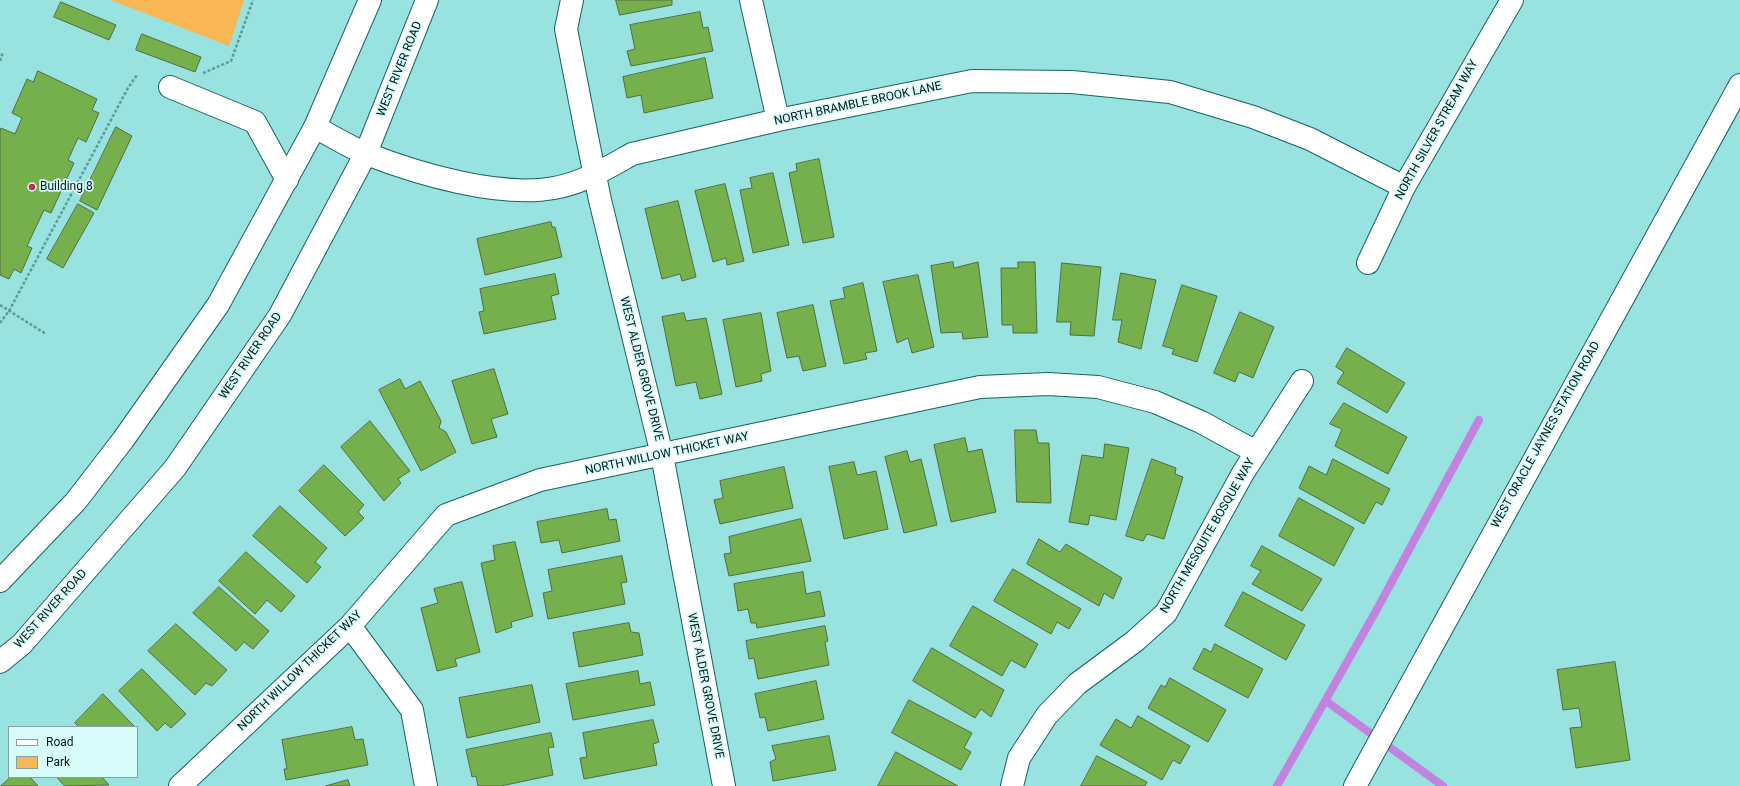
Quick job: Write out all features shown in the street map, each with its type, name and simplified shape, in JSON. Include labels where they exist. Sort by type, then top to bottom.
[{"type":"street","points":[[0,581],[76,501],[123,440],[218,305],[315,127],[370,0]]},
{"type":"street","name":"WEST RIVER ROAD","points":[[0,662],[22,644],[175,468],[280,315],[366,153],[427,0]]},
{"type":"street","name":"WEST ALDER GROVE DRIVE","points":[[572,0],[566,29],[595,176],[662,455],[724,786]]},
{"type":"street","points":[[752,0],[778,120]]},
{"type":"street","name":"NORTH SILVER STREAM WAY","points":[[1368,263],[1404,187],[1512,0]]},
{"type":"street","name":"NORTH BRAMBLE BROOK LANE","points":[[315,127],[366,153],[420,172],[484,188],[519,191],[554,188],[595,176],[632,154],[778,120],[972,81],[1072,82],[1170,92],[1253,117],[1310,139],[1404,187]]},
{"type":"street","name":"WEST ORACLE JAYNES STATION ROAD","points":[[1355,786],[1740,85]]},
{"type":"street","points":[[170,88],[254,122],[287,180]]},
{"type":"street","name":"NORTH MESQUITE BOSQUE WAY","points":[[1012,786],[1019,758],[1047,715],[1077,684],[1135,641],[1166,613],[1243,473],[1302,381]]},
{"type":"street","name":"NORTH WILLOW THICKET WAY","points":[[180,786],[350,626],[446,515],[540,480],[980,387],[1048,384],[1098,387],[1155,402],[1201,422],[1256,452]]},
{"type":"street","points":[[350,626],[412,710],[426,786]]},
{"type":"path","points":[[170,88],[231,61],[253,0]]},
{"type":"path","points":[[0,61],[3,52]]},
{"type":"path","points":[[0,323],[9,311],[128,88],[137,75]]},
{"type":"path","points":[[0,305],[46,334]]},
{"type":"green space","points":[[111,0],[244,0],[229,46]]},
{"type":"building","points":[[616,0],[672,0],[672,5],[620,15]]},
{"type":"building","points":[[61,2],[116,25],[109,40],[54,17]]},
{"type":"building","points":[[700,12],[703,28],[708,27],[713,51],[631,66],[627,51],[635,49],[630,25]]},
{"type":"building","points":[[142,34],[201,57],[195,72],[136,50]]},
{"type":"building","points":[[705,58],[713,98],[644,113],[641,95],[627,98],[623,77]]},
{"type":"building","name":"Building 8","points":[[38,71],[97,99],[92,110],[99,113],[86,142],[78,138],[68,160],[74,163],[51,213],[44,210],[27,246],[32,248],[21,273],[14,269],[9,279],[0,275],[0,131],[1,128],[15,134],[22,118],[12,113],[27,79],[33,82]]},
{"type":"building","points":[[116,127],[132,136],[97,210],[80,201]]},
{"type":"building","points":[[819,159],[834,237],[803,243],[789,173],[797,171],[796,164]]},
{"type":"building","points":[[773,173],[789,245],[753,253],[740,190],[752,188],[750,178]]},
{"type":"building","points":[[725,184],[744,261],[727,265],[726,258],[713,262],[695,191]]},
{"type":"building","points":[[678,201],[696,277],[682,281],[680,274],[662,279],[645,209]]},
{"type":"building","points":[[78,204],[94,213],[63,268],[47,259]]},
{"type":"building","points":[[551,222],[552,227],[555,227],[562,257],[485,275],[477,239]]},
{"type":"building","points":[[953,262],[954,268],[978,262],[988,337],[963,339],[962,332],[941,333],[931,266]]},
{"type":"building","points":[[1018,262],[1035,262],[1037,333],[1013,333],[1013,325],[1002,325],[1001,268],[1018,268]]},
{"type":"building","points":[[1062,263],[1101,267],[1094,336],[1070,335],[1071,322],[1057,322]]},
{"type":"building","points":[[1121,273],[1156,280],[1141,349],[1118,342],[1122,320],[1113,320]]},
{"type":"building","points":[[555,274],[559,294],[551,296],[556,319],[484,334],[479,312],[484,311],[480,289]]},
{"type":"building","points":[[918,275],[934,347],[912,353],[908,338],[897,343],[883,282]]},
{"type":"building","points":[[863,283],[877,351],[865,353],[867,359],[844,364],[830,301],[845,298],[843,288]]},
{"type":"building","points":[[1182,285],[1217,296],[1197,362],[1172,354],[1174,349],[1163,346]]},
{"type":"building","points":[[813,305],[826,366],[803,371],[799,356],[787,358],[777,313]]},
{"type":"building","points":[[1240,312],[1274,327],[1253,378],[1239,372],[1235,382],[1214,373]]},
{"type":"building","points":[[684,313],[686,321],[706,318],[722,394],[700,399],[696,382],[676,386],[662,317]]},
{"type":"building","points":[[761,313],[771,371],[761,374],[762,381],[736,387],[723,320]]},
{"type":"building","points":[[1347,348],[1405,383],[1387,413],[1337,383],[1344,372],[1336,367]]},
{"type":"building","points":[[494,369],[508,414],[491,419],[497,437],[472,444],[452,381]]},
{"type":"building","points":[[400,379],[405,389],[420,381],[441,421],[439,428],[446,432],[456,452],[421,471],[379,390]]},
{"type":"building","points":[[1344,403],[1407,437],[1388,474],[1335,446],[1342,429],[1330,424]]},
{"type":"building","points":[[370,421],[410,471],[398,479],[401,483],[384,501],[341,447]]},
{"type":"building","points":[[1015,430],[1036,430],[1038,443],[1049,443],[1051,503],[1017,502]]},
{"type":"building","points":[[965,438],[968,452],[982,449],[996,512],[951,522],[934,445]]},
{"type":"building","points":[[1105,444],[1129,448],[1116,520],[1090,515],[1088,525],[1069,522],[1082,455],[1103,458]]},
{"type":"building","points":[[907,451],[910,462],[921,459],[937,525],[904,533],[885,457]]},
{"type":"building","points":[[1152,459],[1176,468],[1175,474],[1183,477],[1164,539],[1147,534],[1143,541],[1126,536]]},
{"type":"building","points":[[1333,459],[1390,489],[1382,505],[1376,502],[1364,524],[1299,488],[1309,466],[1326,475]]},
{"type":"building","points":[[854,462],[857,475],[876,471],[888,529],[844,539],[829,467]]},
{"type":"building","points":[[324,465],[364,505],[358,512],[364,518],[345,536],[299,491]]},
{"type":"building","points":[[784,467],[793,508],[720,524],[714,500],[723,498],[720,481]]},
{"type":"building","points":[[1299,498],[1354,528],[1334,566],[1279,536]]},
{"type":"building","points":[[280,506],[327,548],[315,562],[321,567],[307,583],[253,536]]},
{"type":"building","points":[[607,509],[609,520],[616,519],[620,541],[562,553],[559,540],[541,543],[537,522]]},
{"type":"building","points":[[801,519],[811,561],[729,576],[724,554],[731,553],[729,537]]},
{"type":"building","points":[[1039,539],[1060,552],[1066,544],[1122,578],[1113,599],[1104,593],[1099,606],[1027,564]]},
{"type":"building","points":[[515,542],[533,616],[511,622],[512,627],[496,633],[481,563],[495,560],[493,546]]},
{"type":"building","points":[[1262,546],[1322,579],[1302,611],[1252,584],[1261,571],[1251,566]]},
{"type":"building","points":[[246,552],[295,596],[281,612],[267,600],[255,614],[219,581]]},
{"type":"building","points":[[622,556],[627,582],[621,583],[625,604],[548,619],[543,593],[552,591],[548,570]]},
{"type":"building","points":[[1013,569],[1081,609],[1069,629],[1057,622],[1051,634],[994,601]]},
{"type":"building","points":[[803,572],[806,594],[820,591],[825,616],[757,628],[756,623],[751,623],[748,609],[738,611],[734,584]]},
{"type":"building","points":[[462,582],[480,652],[455,659],[457,666],[437,671],[421,608],[438,603],[434,589]]},
{"type":"building","points":[[219,587],[269,631],[253,649],[244,642],[236,651],[193,613]]},
{"type":"building","points":[[1243,592],[1305,625],[1286,660],[1225,626]]},
{"type":"building","points":[[973,606],[1038,644],[1025,668],[1011,660],[1002,676],[950,646]]},
{"type":"building","points":[[629,623],[631,632],[639,633],[643,655],[579,667],[573,633]]},
{"type":"building","points":[[176,624],[227,670],[212,686],[206,683],[195,695],[148,651]]},
{"type":"building","points":[[825,626],[828,641],[825,642],[829,665],[758,679],[754,658],[749,659],[746,641]]},
{"type":"building","points":[[1215,644],[1263,669],[1248,698],[1193,669],[1204,648],[1211,652]]},
{"type":"building","points":[[932,648],[1004,690],[991,717],[981,709],[975,718],[913,681]]},
{"type":"building","points":[[1615,662],[1630,760],[1576,768],[1570,728],[1582,727],[1579,708],[1563,710],[1557,670]]},
{"type":"building","points":[[142,669],[186,714],[171,728],[165,723],[157,731],[119,691]]},
{"type":"building","points":[[638,671],[640,684],[650,682],[655,705],[573,720],[566,684]]},
{"type":"building","points":[[1170,678],[1226,710],[1208,742],[1148,708],[1161,685],[1165,687]]},
{"type":"building","points":[[816,681],[824,719],[768,731],[765,717],[760,718],[755,694]]},
{"type":"building","points":[[532,685],[540,722],[467,738],[459,698]]},
{"type":"building","points":[[103,694],[134,726],[78,726],[75,723]]},
{"type":"building","points":[[909,700],[972,733],[964,748],[971,752],[961,770],[892,733]]},
{"type":"building","points":[[1138,716],[1190,746],[1180,764],[1173,760],[1162,780],[1100,745],[1116,719],[1131,728]]},
{"type":"building","points":[[653,720],[659,742],[653,744],[657,765],[584,779],[580,758],[587,757],[583,733]]},
{"type":"building","points":[[352,727],[355,740],[363,739],[368,765],[286,780],[284,769],[287,769],[282,740]]},
{"type":"building","points":[[551,733],[554,747],[548,748],[553,775],[501,786],[478,786],[476,776],[472,777],[466,750]]},
{"type":"building","points":[[829,736],[836,770],[773,781],[770,762],[776,759],[772,746]]},
{"type":"building","points":[[896,752],[958,786],[878,786]]},
{"type":"building","points":[[1097,756],[1147,782],[1145,786],[1081,786]]},
{"type":"building","points":[[10,778],[31,778],[38,786],[1,786]]},
{"type":"building","points":[[58,778],[103,778],[109,785],[65,786]]},
{"type":"building","points":[[348,780],[350,786],[326,786]]},
{"type":"waterway","points":[[1277,786],[1376,611],[1479,420]]},
{"type":"waterway","points":[[1326,701],[1443,786]]},
{"type":"place","name":"Building 8","points":[[32,187]]}]
